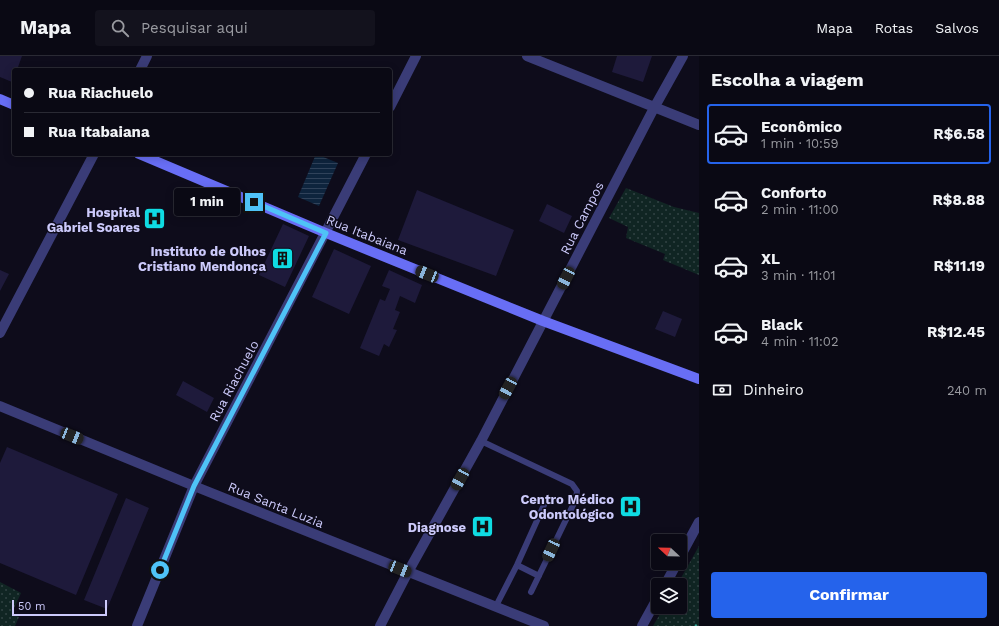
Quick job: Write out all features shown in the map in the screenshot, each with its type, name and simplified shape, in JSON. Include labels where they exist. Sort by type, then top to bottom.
[{"type":"main road","points":[[0,99],[12,104]]},
{"type":"main road","name":"Rua Itabaiana","points":[[143,156],[326,233],[543,321],[699,380]]},
{"type":"street","points":[[141,68],[147,56]]},
{"type":"street","points":[[392,103],[416,56]]},
{"type":"street","points":[[527,56],[699,125]]},
{"type":"street","name":"Rua Campos","points":[[380,626],[408,572],[481,441],[654,108],[683,56]]},
{"type":"street","points":[[0,333],[93,156]]},
{"type":"street","name":"Rua Riachuelo","points":[[137,626],[194,486],[365,156]]},
{"type":"street","name":"Rua Santa Luzia","points":[[0,406],[194,486],[544,626]]},
{"type":"street","points":[[687,544],[699,522]]},
{"type":"street","points":[[642,626],[651,610]]},
{"type":"lane","points":[[481,441],[572,484],[577,491],[576,499],[531,592]]},
{"type":"lane","points":[[496,606],[544,505]]},
{"type":"lane","points":[[517,564],[539,576]]},
{"type":"path","points":[[695,626],[699,624]]},
{"type":"green space","points":[[626,188],[674,207],[699,213],[699,275],[663,260],[665,254],[626,238],[628,227],[609,218]]},
{"type":"green space","points":[[699,546],[699,626],[653,626],[660,614],[687,614],[687,578],[681,578],[685,570],[687,570],[687,567]]},
{"type":"green space","points":[[0,582],[21,593],[12,613],[19,617],[15,626],[0,626]]},
{"type":"water","points":[[315,156],[321,156],[338,163],[319,206],[298,197]]},
{"type":"building","points":[[0,56],[22,56],[18,68],[12,68],[12,82],[0,77]]},
{"type":"building","points":[[617,56],[652,56],[643,82],[612,72]]},
{"type":"building","points":[[417,190],[514,230],[496,276],[398,240]]},
{"type":"building","points":[[547,204],[572,216],[564,233],[539,221]]},
{"type":"building","name":"Instituto de Olhos Cristiano Mendonça","points":[[283,224],[309,236],[285,287],[259,275]]},
{"type":"building","points":[[334,249],[371,266],[349,314],[312,297]]},
{"type":"building","points":[[0,270],[9,274],[0,291]]},
{"type":"building","points":[[389,270],[422,285],[415,303],[400,296],[395,310],[400,312],[393,329],[397,330],[389,347],[384,344],[379,356],[360,348],[380,299],[385,301],[390,289],[382,286]]},
{"type":"building","points":[[663,311],[682,319],[675,337],[655,329]]},
{"type":"building","points":[[183,381],[214,398],[207,412],[176,395]]},
{"type":"building","points":[[7,447],[118,494],[76,595],[0,563],[0,463]]},
{"type":"building","points":[[126,498],[149,508],[107,609],[84,600]]},
{"type":"place","name":"Hospital Gabriel Soares","points":[[155,219]]},
{"type":"place","name":"Instituto de Olhos Cristiano Mendonça","points":[[282,258]]},
{"type":"place","name":"Centro Médico Odontológico","points":[[630,506]]},
{"type":"place","name":"Diagnose","points":[[482,527]]},
{"type":"route","points":[[160,570],[194,486],[326,233],[254,202]]}]
